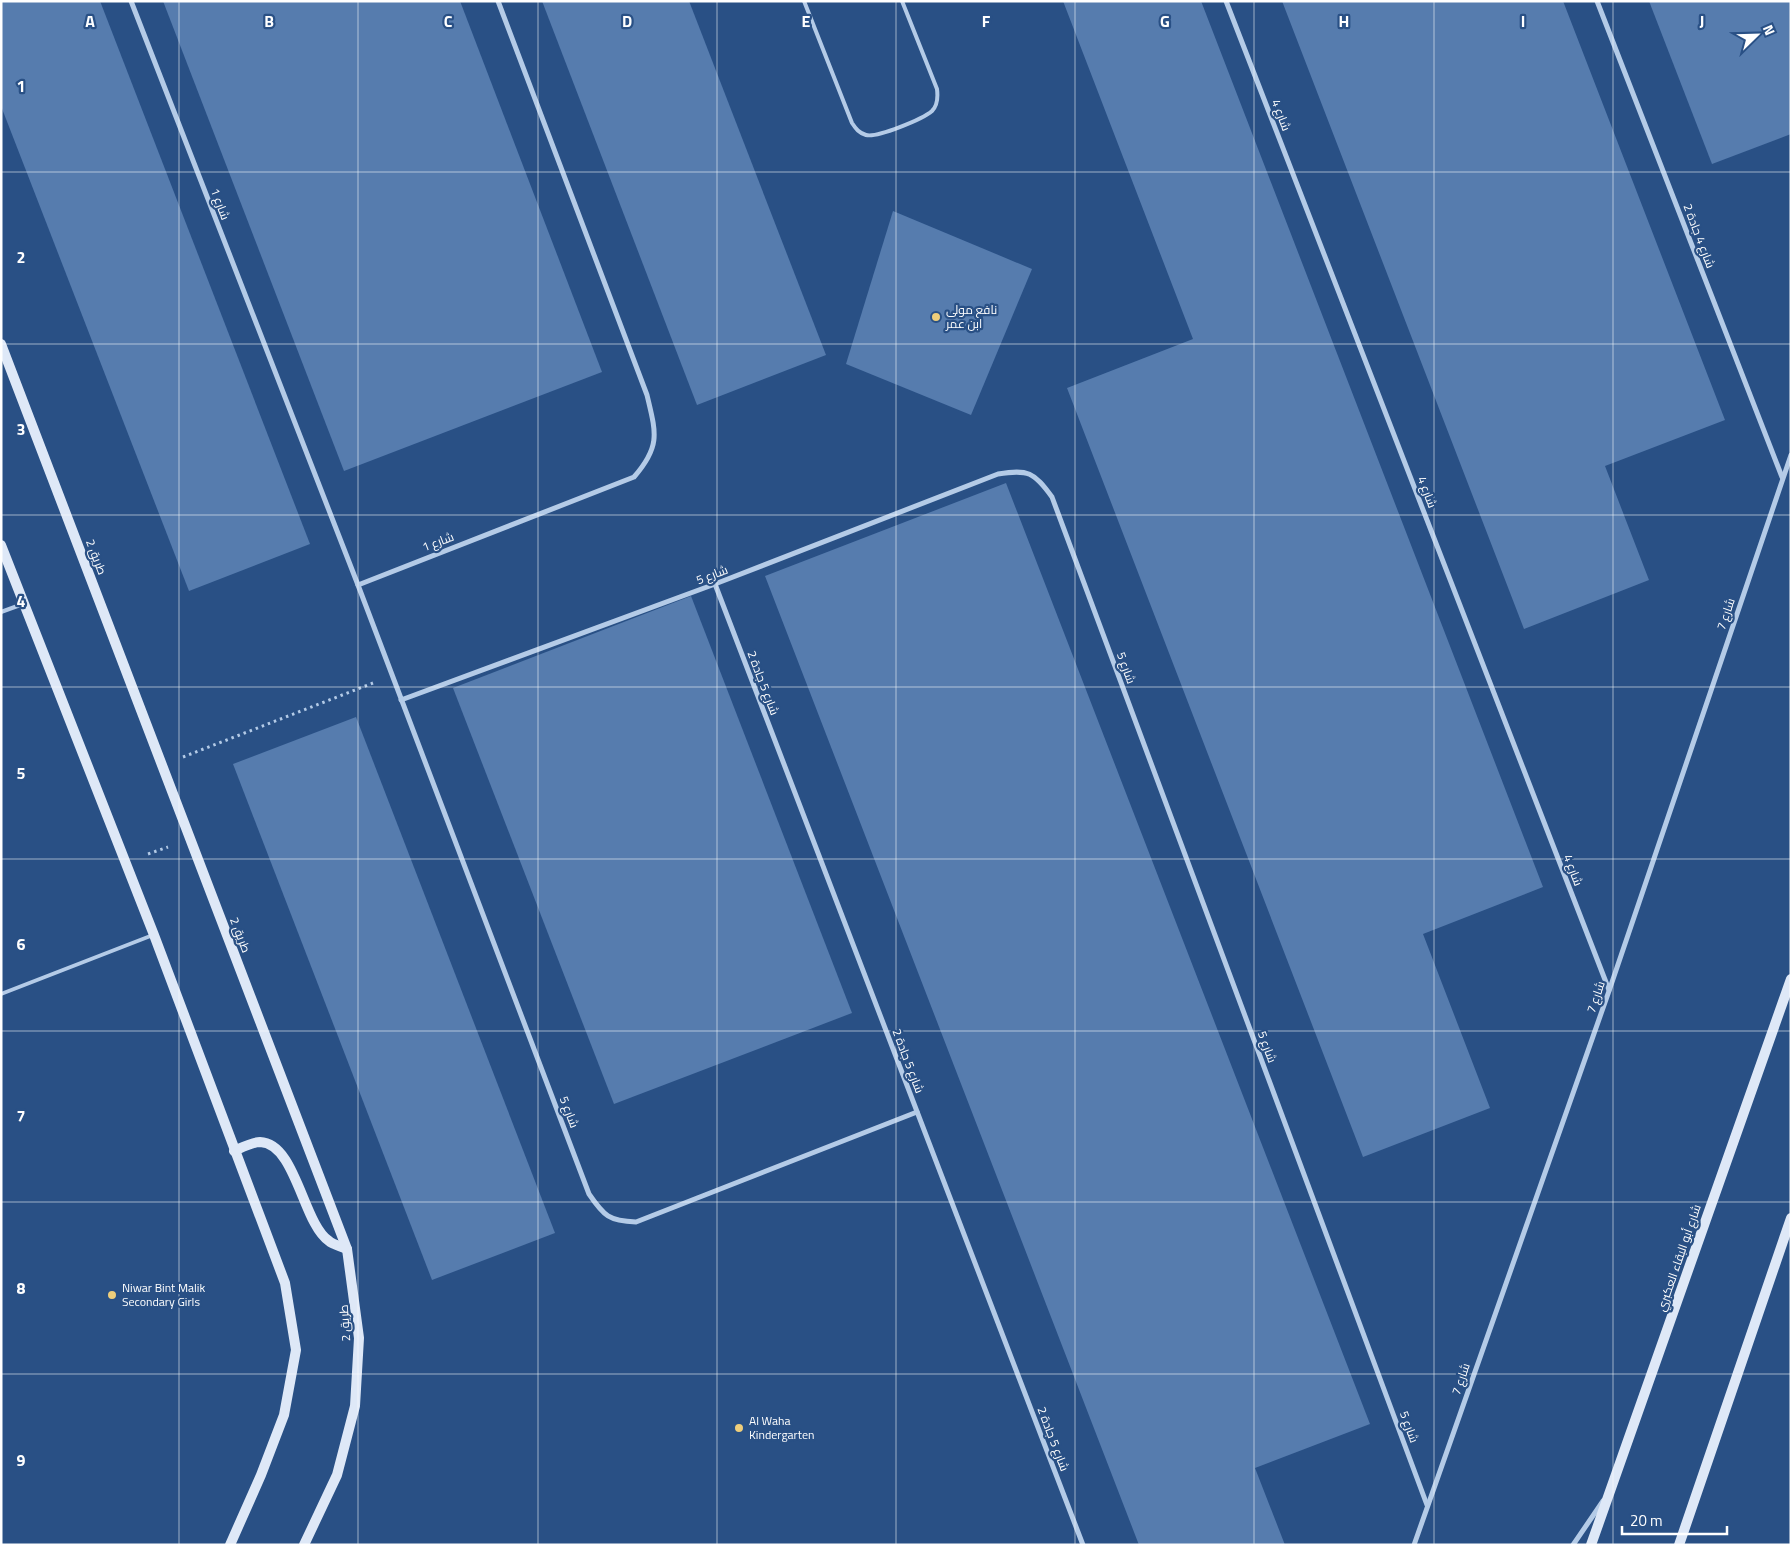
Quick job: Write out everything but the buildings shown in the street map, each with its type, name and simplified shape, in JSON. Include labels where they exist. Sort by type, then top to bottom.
[{"type":"street","name":"شارع 1","points":[[131,1],[358,585],[634,477],[648,461],[654,447],[654,425],[647,395],[498,1]]},
{"type":"street","name":"شارع 4","points":[[1226,1],[1609,991]]},
{"type":"street","name":"شارع 4 جادة 2","points":[[1597,1],[1782,478]]},
{"type":"street","name":"طريق 2","points":[[1,344],[347,1248],[356,1302],[359,1338],[355,1406],[337,1475],[304,1545]]},
{"type":"street","name":"شارع 7","points":[[1414,1545],[1609,991],[1791,454]]},
{"type":"street","name":"شارع 5","points":[[401,700],[715,584],[998,474],[1020,470],[1029,472],[1039,480],[1055,506],[1427,1505]]},
{"type":"street","points":[[1,546],[154,935],[285,1283],[296,1350],[284,1415],[261,1475],[230,1545]]},
{"type":"street","name":"شارع 5 جادة 2","points":[[715,584],[1082,1545]]},
{"type":"street","name":"شارع 5","points":[[358,585],[589,1194],[601,1212],[609,1218],[636,1222],[917,1112]]},
{"type":"street","name":"شارع أبو البقاء العكبري","points":[[1591,1545],[1791,979]]},
{"type":"street","points":[[234,1151],[260,1142],[276,1149],[291,1171],[314,1222],[328,1241],[347,1248]]},
{"type":"street","points":[[1679,1545],[1791,1218]]},
{"type":"street","points":[[1573,1545],[1609,1493]]},
{"type":"lane","points":[[804,1],[852,123],[858,132],[868,136],[879,135],[925,116],[933,110],[938,100],[936,89],[902,1]]},
{"type":"lane","points":[[1,612],[23,604]]},
{"type":"lane","points":[[1,994],[154,935]]},
{"type":"path","points":[[162,766],[392,676]]},
{"type":"path","points":[[125,863],[190,838]]},
{"type":"place","name":"نافع مولى ابن عمر","points":[[936,317]]},
{"type":"place","name":"Niwar Bint Malik Secondary Girls","points":[[112,1295]]},
{"type":"place","name":"Al Waha Kindergarten","points":[[739,1428]]}]
